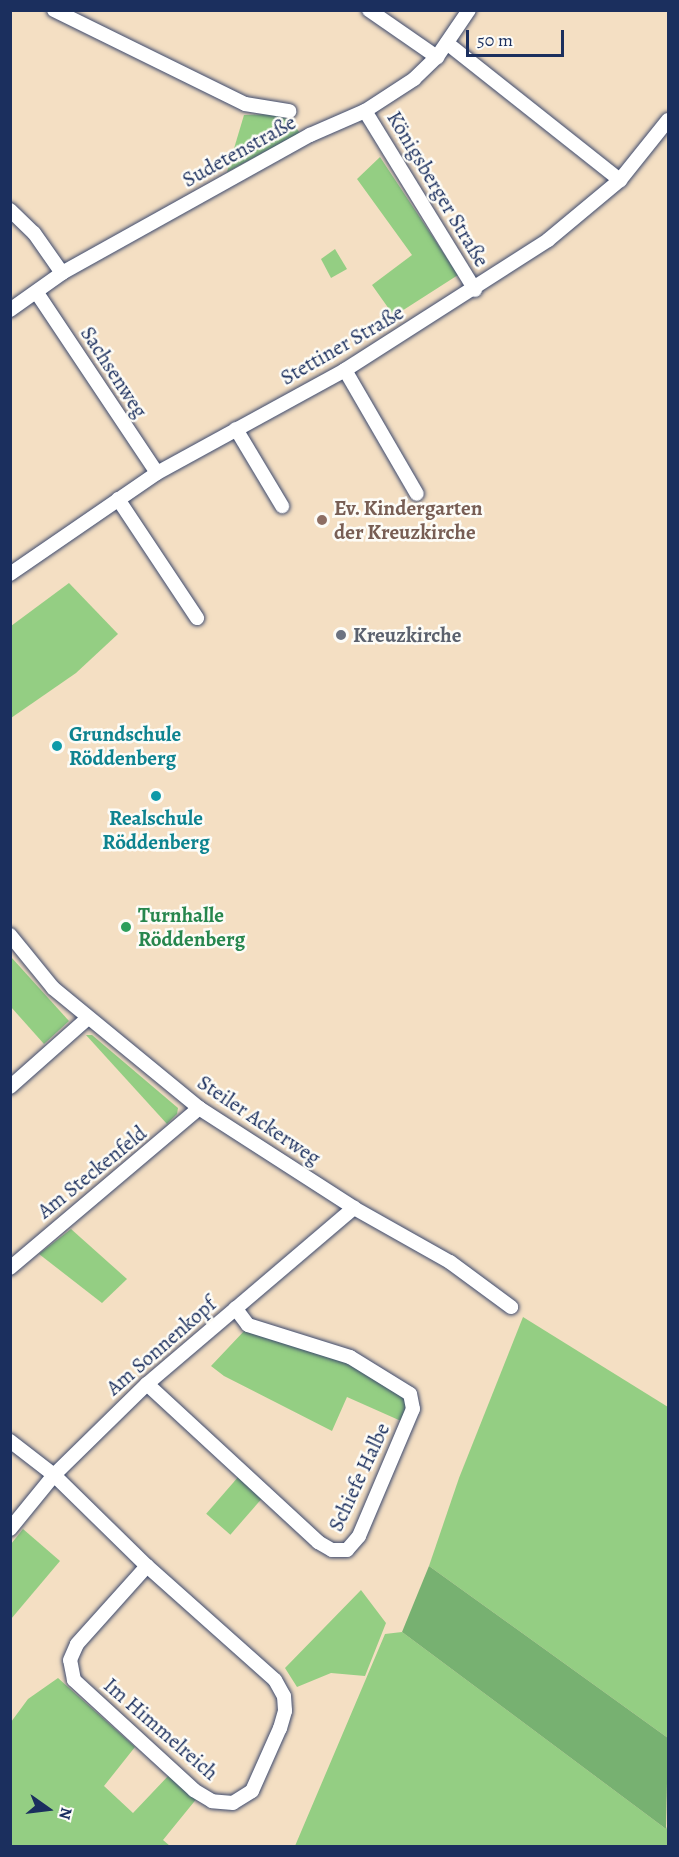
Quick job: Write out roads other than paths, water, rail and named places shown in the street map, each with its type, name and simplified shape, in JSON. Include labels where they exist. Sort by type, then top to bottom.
[{"type":"street","points":[[54,10],[245,104],[289,111]]},
{"type":"street","points":[[369,10],[437,57]]},
{"type":"street","name":"Sudetenstraße","points":[[10,310],[37,293],[62,273],[310,135],[365,111],[414,80],[437,57],[469,10]]},
{"type":"street","points":[[447,43],[620,180]]},
{"type":"street","name":"Königsberger Straße","points":[[365,111],[474,290]]},
{"type":"street","name":"Stettiner Straße","points":[[10,574],[157,473],[345,370],[474,290],[548,240],[620,180],[669,120]]},
{"type":"street","points":[[10,210],[34,233],[62,273]]},
{"type":"street","name":"Sachsenweg","points":[[37,293],[157,473]]},
{"type":"street","points":[[345,370],[417,494]]},
{"type":"street","points":[[236,429],[282,506]]},
{"type":"street","points":[[118,499],[197,618]]},
{"type":"street","name":"Steiler Ackerweg","points":[[10,934],[53,988],[199,1108],[354,1208],[450,1262],[511,1307]]},
{"type":"street","points":[[10,1087],[88,1018]]},
{"type":"street","name":"Am Steckenfeld","points":[[10,1268],[199,1108]]},
{"type":"street","name":"Am Sonnenkopf","points":[[10,1529],[54,1475],[147,1383],[354,1208]]},
{"type":"street","name":"Schiefe Halbe","points":[[147,1383],[318,1542],[332,1550],[347,1550],[359,1536],[413,1409],[410,1394],[350,1357],[248,1325],[235,1308]]},
{"type":"street","points":[[10,1441],[54,1475]]},
{"type":"street","name":"Im Himmelreich","points":[[54,1475],[147,1566],[275,1680],[284,1696],[285,1711],[280,1728],[252,1791],[233,1803],[212,1801],[194,1790],[74,1680],[70,1660],[77,1644],[147,1566]]},
{"type":"place","name":"Ev. Kindergarten der Kreuzkirche","points":[[322,520]]},
{"type":"place","name":"Kreuzkirche","points":[[341,635]]},
{"type":"place","name":"Grundschule Röddenberg","points":[[57,746]]},
{"type":"place","name":"Realschule Röddenberg","points":[[156,796]]},
{"type":"place","name":"Turnhalle Röddenberg","points":[[126,927]]}]
